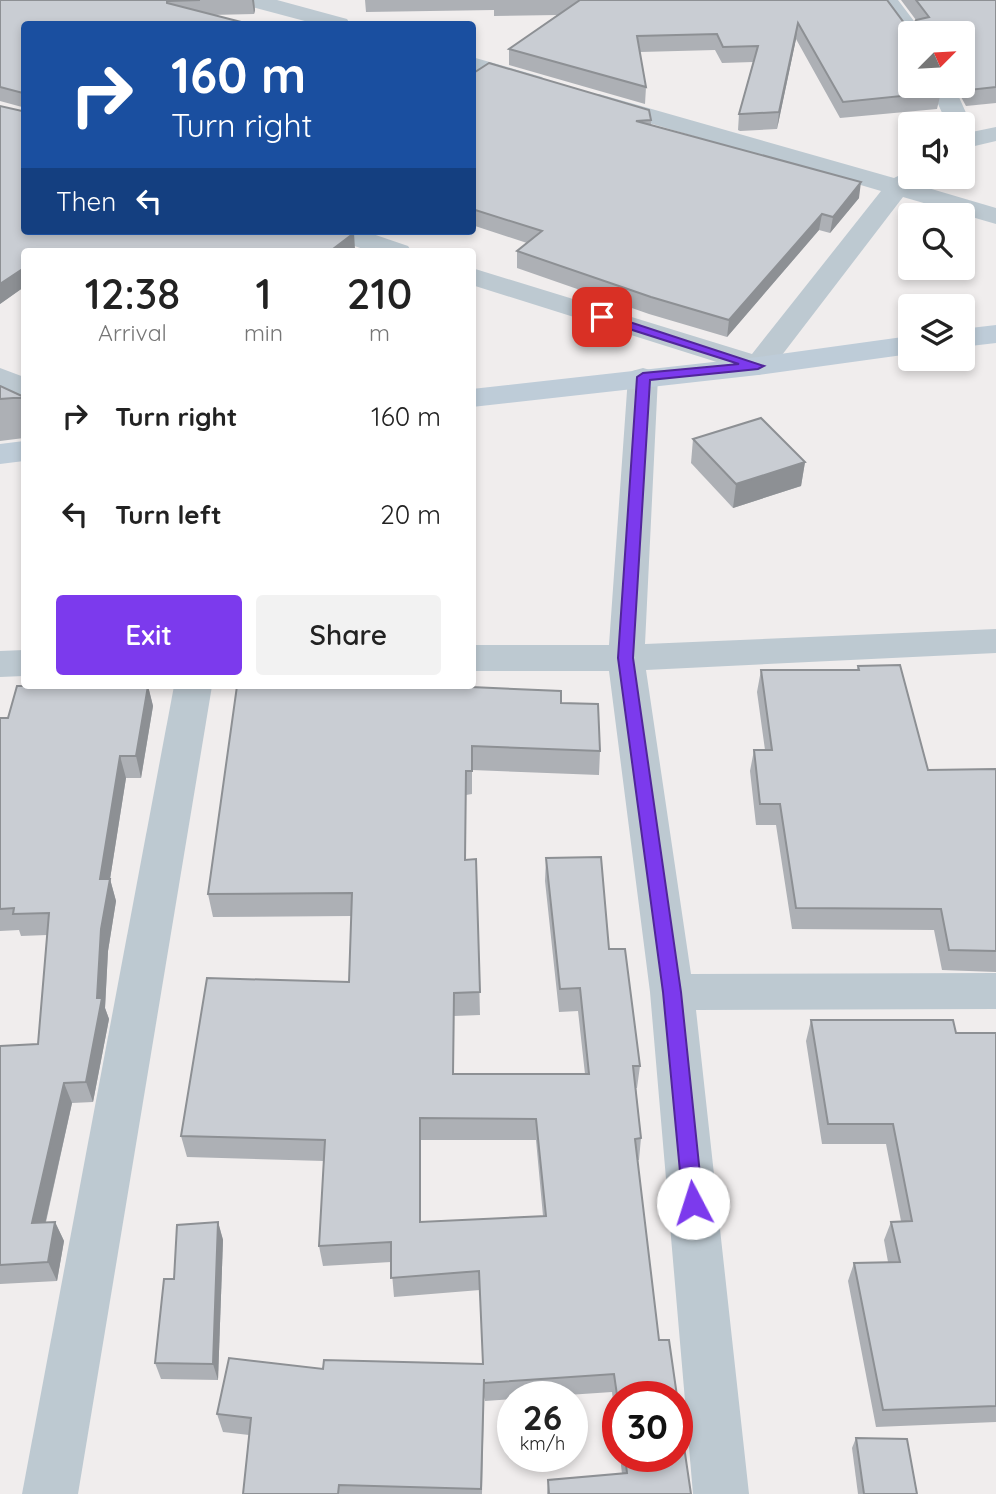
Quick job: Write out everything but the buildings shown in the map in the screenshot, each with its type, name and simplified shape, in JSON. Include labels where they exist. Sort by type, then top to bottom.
[{"type":"main road","points":[[975,336],[996,334]]},
{"type":"main road","points":[[476,398],[758,366],[898,347]]},
{"type":"main road","points":[[0,454],[21,451]]},
{"type":"street","points":[[253,0],[325,14]]},
{"type":"street","points":[[887,0],[903,21]]},
{"type":"street","points":[[476,65],[552,87]]},
{"type":"street","points":[[579,95],[898,180]]},
{"type":"street","points":[[975,134],[996,134]]},
{"type":"street","points":[[476,277],[758,366],[899,189]]},
{"type":"street","points":[[924,189],[996,216]]},
{"type":"street","points":[[348,235],[380,248]]},
{"type":"street","points":[[0,377],[21,387]]},
{"type":"street","points":[[643,377],[626,658],[672,992],[721,1494]]},
{"type":"street","points":[[476,658],[626,658],[996,641]]},
{"type":"street","points":[[0,664],[21,663]]},
{"type":"street","points":[[50,1494],[192,689]]},
{"type":"street","points":[[672,992],[996,991]]},
{"type":"route","points":[[602,317],[758,366],[643,377],[626,658],[638,763],[672,992],[693,1203]]}]
